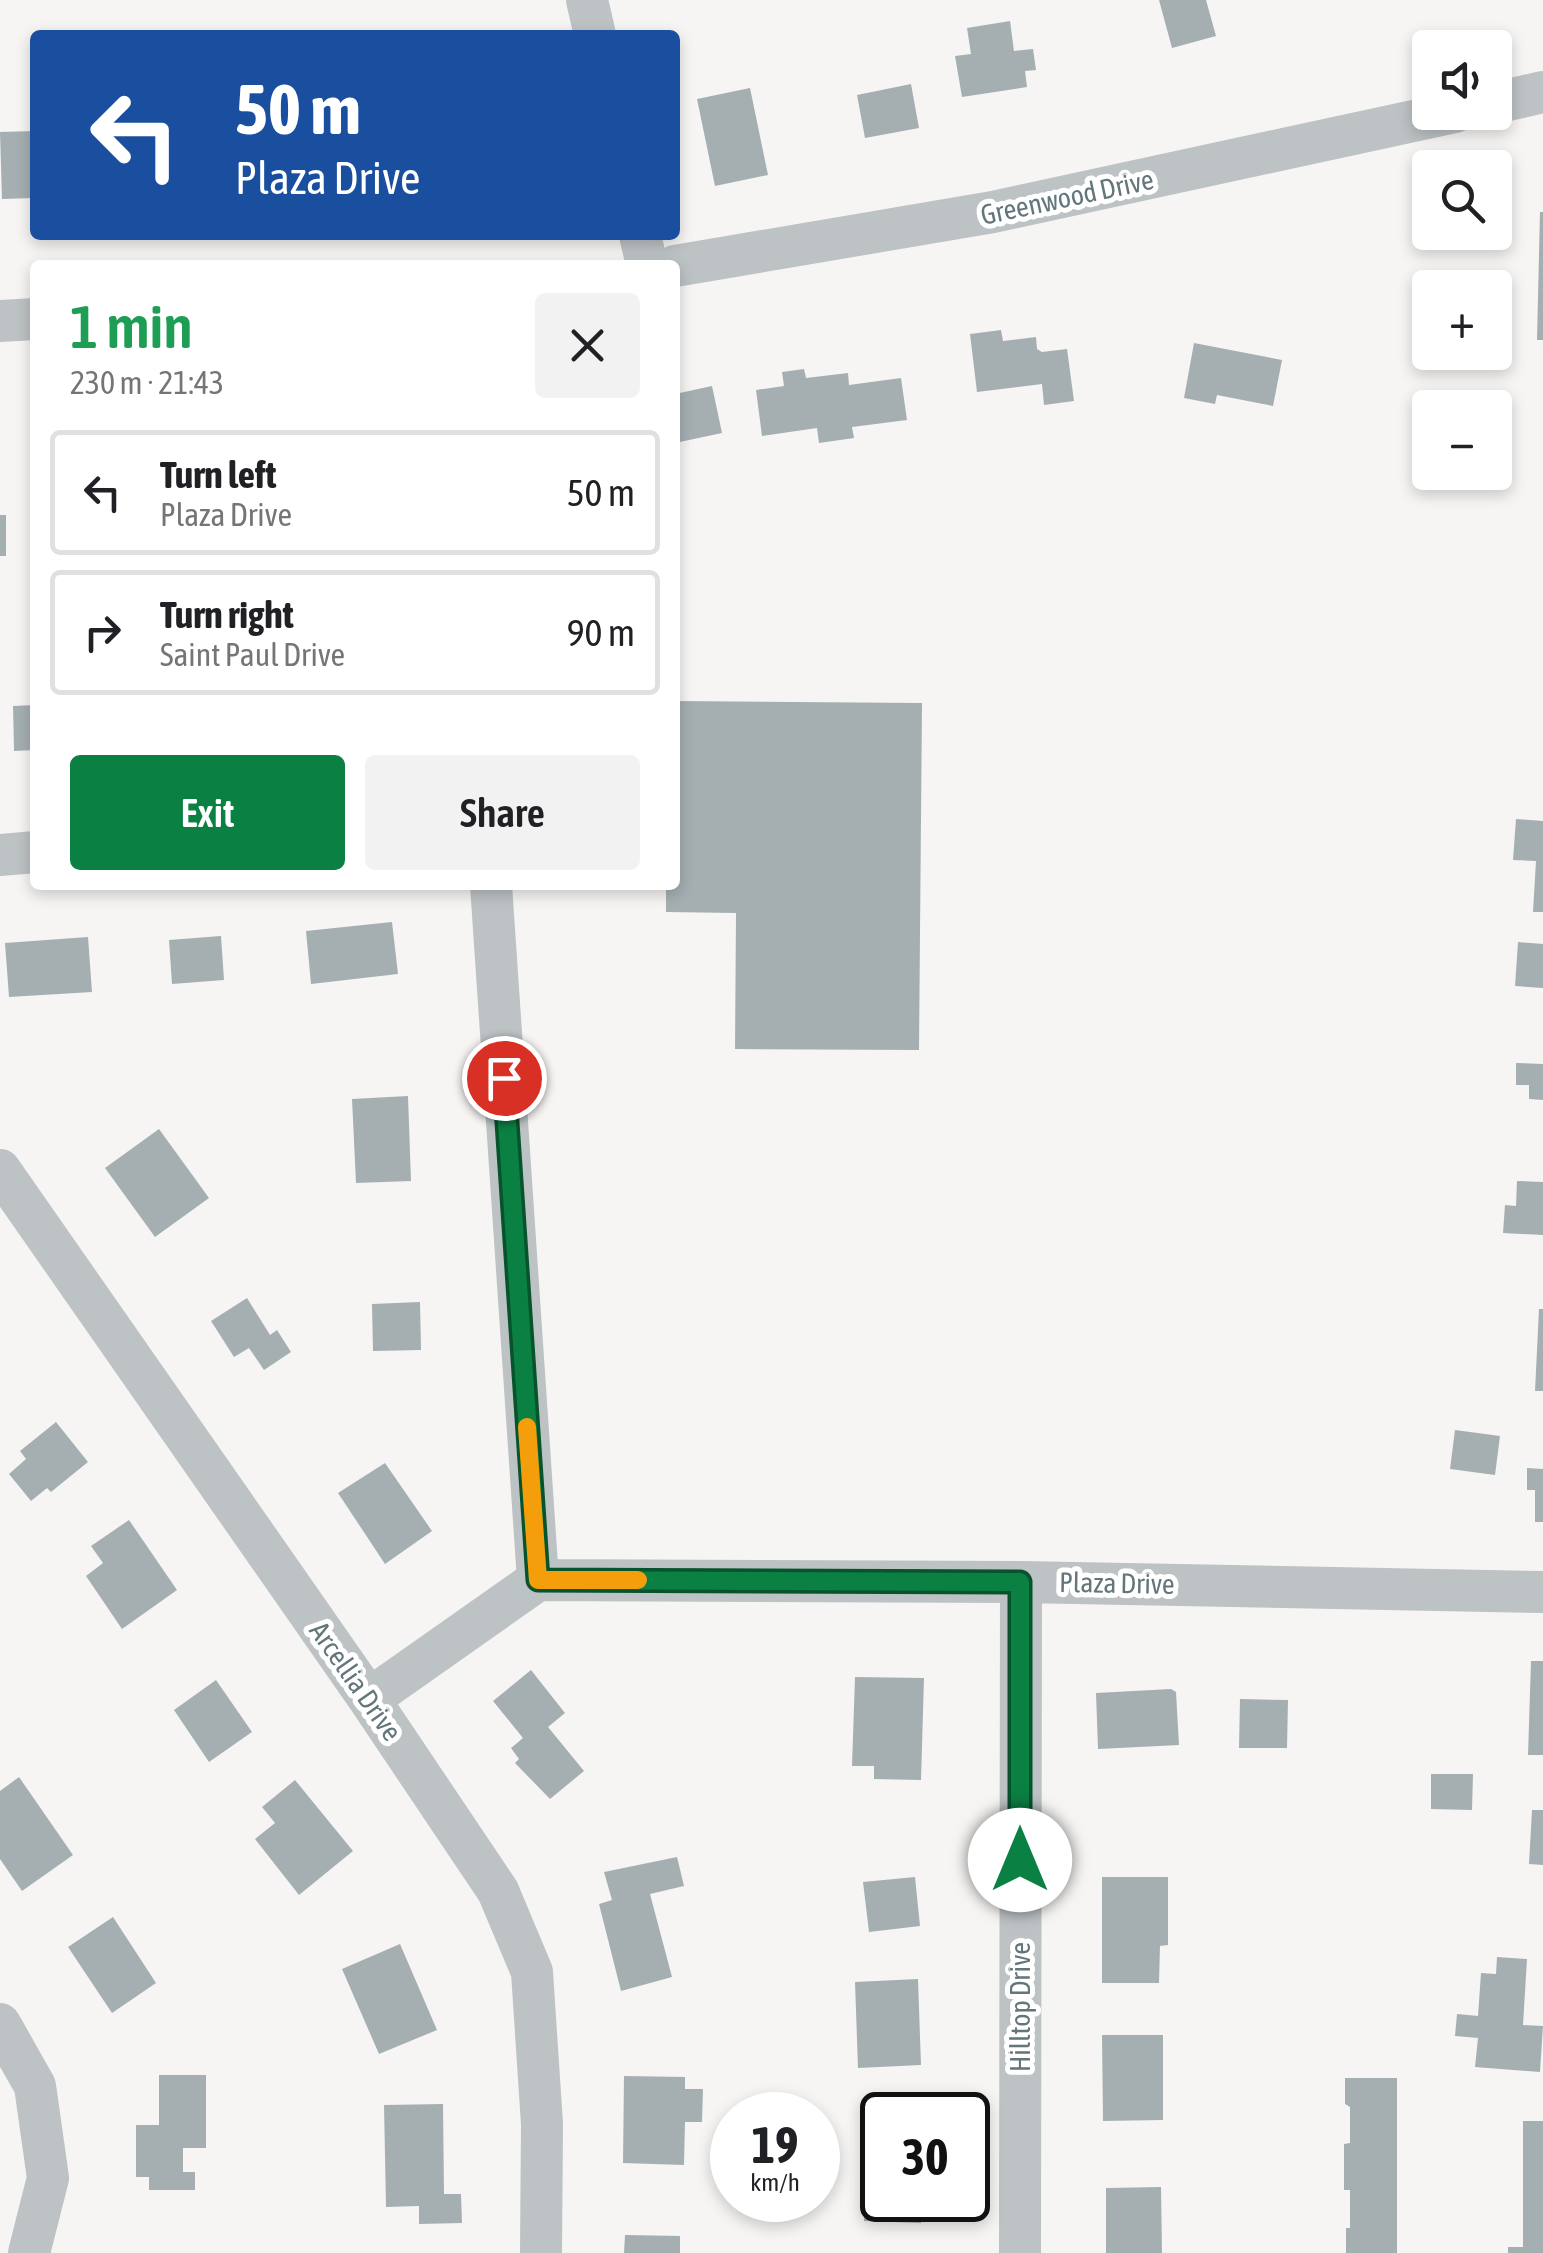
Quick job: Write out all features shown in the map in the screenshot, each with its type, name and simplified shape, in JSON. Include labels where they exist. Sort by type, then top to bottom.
[{"type":"street","points":[[587,0],[594,30]]},
{"type":"street","points":[[1512,99],[1543,92]]},
{"type":"street","name":"Greenwood Drive","points":[[680,265],[993,212],[1412,122]]},
{"type":"street","points":[[0,321],[30,318]]},
{"type":"street","points":[[0,855],[30,852]]},
{"type":"street","points":[[369,1699],[538,1580],[491,890]]},
{"type":"street","name":"Arcellia Drive","points":[[0,1170],[498,1891],[532,1972],[542,2124],[542,2253]]},
{"type":"street","name":"Plaza Drive","points":[[538,1580],[1020,1582],[1543,1592]]},
{"type":"street","name":"Hilltop Drive","points":[[1020,1582],[1020,2253]]},
{"type":"street","points":[[0,2024],[34,2086],[48,2178],[28,2253]]},
{"type":"building","points":[[1159,0],[1206,0],[1216,36],[1172,48]]},
{"type":"building","points":[[1010,21],[1014,51],[1033,49],[1036,70],[1025,71],[1027,87],[962,97],[955,56],[971,54],[967,28]]},
{"type":"building","points":[[911,84],[919,128],[865,138],[857,95]]},
{"type":"building","points":[[750,88],[768,175],[715,186],[697,99]]},
{"type":"building","points":[[30,131],[30,198],[2,199],[0,132]]},
{"type":"building","points":[[1540,212],[1543,340],[1537,340]]},
{"type":"building","points":[[1001,330],[1003,341],[1036,337],[1037,349],[1042,352],[1067,349],[1074,401],[1044,405],[1042,384],[977,392],[970,334]]},
{"type":"building","points":[[1194,343],[1282,360],[1273,406],[1217,395],[1215,404],[1184,398]]},
{"type":"building","points":[[804,369],[806,378],[848,373],[849,385],[901,378],[907,420],[852,427],[854,438],[819,443],[817,428],[762,436],[756,390],[784,386],[782,372]]},
{"type":"building","points":[[712,386],[722,433],[680,442],[680,393]]},
{"type":"building","points":[[0,515],[6,515],[6,556],[0,556]]},
{"type":"building","points":[[680,701],[922,703],[919,1050],[735,1049],[736,913],[666,912],[666,890],[680,890]]},
{"type":"building","points":[[30,705],[30,750],[14,751],[13,706]]},
{"type":"building","points":[[1516,819],[1543,821],[1543,912],[1533,912],[1536,861],[1513,860]]},
{"type":"building","points":[[392,922],[398,974],[311,984],[306,931]]},
{"type":"building","points":[[221,936],[224,980],[172,984],[169,940]]},
{"type":"building","points":[[88,937],[92,992],[9,997],[5,943]]},
{"type":"building","points":[[1518,942],[1543,944],[1543,988],[1515,986]]},
{"type":"building","points":[[1516,1063],[1543,1064],[1543,1100],[1529,1099],[1529,1085],[1516,1085]]},
{"type":"building","points":[[408,1096],[411,1181],[356,1183],[352,1099]]},
{"type":"building","points":[[159,1129],[209,1198],[155,1237],[105,1168]]},
{"type":"building","points":[[1517,1181],[1543,1182],[1543,1235],[1503,1233],[1505,1205],[1516,1206]]},
{"type":"building","points":[[247,1298],[270,1335],[277,1330],[291,1352],[264,1370],[249,1348],[234,1357],[211,1321]]},
{"type":"building","points":[[420,1302],[421,1350],[373,1351],[372,1304]]},
{"type":"building","points":[[1539,1309],[1543,1309],[1543,1391],[1535,1391]]},
{"type":"building","points":[[56,1422],[88,1462],[51,1492],[47,1488],[31,1501],[9,1474],[26,1459],[20,1451]]},
{"type":"building","points":[[1455,1430],[1500,1436],[1495,1475],[1450,1469]]},
{"type":"building","points":[[385,1463],[432,1531],[385,1564],[338,1493]]},
{"type":"building","points":[[1527,1468],[1543,1469],[1543,1522],[1535,1522],[1535,1490],[1527,1490]]},
{"type":"building","points":[[129,1520],[177,1590],[122,1629],[86,1576],[103,1563],[91,1546]]},
{"type":"building","points":[[1531,1661],[1543,1661],[1543,1755],[1528,1755]]},
{"type":"building","points":[[531,1670],[565,1713],[548,1727],[584,1771],[550,1799],[515,1763],[519,1759],[511,1748],[523,1738],[493,1701]]},
{"type":"building","points":[[855,1677],[924,1678],[921,1780],[874,1779],[874,1766],[852,1766]]},
{"type":"building","points":[[216,1680],[252,1732],[209,1762],[174,1710]]},
{"type":"building","points":[[1171,1689],[1176,1692],[1179,1745],[1098,1749],[1096,1693]]},
{"type":"building","points":[[1240,1699],[1288,1700],[1287,1748],[1239,1748]]},
{"type":"building","points":[[1431,1774],[1473,1774],[1472,1810],[1431,1809]]},
{"type":"building","points":[[19,1777],[73,1855],[22,1891],[0,1859],[0,1791]]},
{"type":"building","points":[[295,1780],[353,1851],[299,1895],[255,1839],[275,1823],[262,1807]]},
{"type":"building","points":[[1532,1810],[1543,1810],[1543,1865],[1529,1864]]},
{"type":"building","points":[[677,1857],[684,1886],[650,1894],[672,1977],[621,1991],[599,1904],[612,1900],[604,1872]]},
{"type":"building","points":[[915,1877],[920,1926],[869,1932],[863,1882]]},
{"type":"building","points":[[1102,1877],[1168,1877],[1168,1945],[1160,1946],[1159,1983],[1102,1983]]},
{"type":"building","points":[[113,1917],[156,1983],[112,2013],[68,1947]]},
{"type":"building","points":[[400,1944],[437,2030],[379,2054],[342,1969]]},
{"type":"building","points":[[1497,1957],[1527,1959],[1523,2025],[1543,2026],[1540,2072],[1475,2067],[1478,2038],[1455,2036],[1457,2014],[1478,2016],[1481,1973],[1496,1974]]},
{"type":"building","points":[[918,1979],[921,2065],[858,2068],[855,1982]]},
{"type":"building","points":[[1102,2035],[1163,2035],[1163,2120],[1103,2121]]},
{"type":"building","points":[[159,2075],[206,2075],[206,2148],[183,2148],[183,2172],[195,2172],[195,2190],[149,2190],[149,2177],[136,2177],[136,2125],[159,2125]]},
{"type":"building","points":[[624,2076],[685,2077],[685,2089],[703,2089],[702,2122],[685,2122],[684,2165],[623,2163]]},
{"type":"building","points":[[1345,2078],[1397,2078],[1397,2253],[1346,2253],[1350,2190],[1344,2190],[1344,2144],[1350,2143],[1350,2107],[1345,2104]]},
{"type":"building","points":[[443,2104],[444,2194],[461,2194],[462,2223],[419,2224],[419,2206],[386,2207],[384,2105]]},
{"type":"building","points":[[1523,2121],[1543,2121],[1543,2253],[1508,2253],[1508,2247],[1523,2247]]},
{"type":"building","points":[[1161,2187],[1162,2253],[1106,2253],[1106,2188]]},
{"type":"building","points":[[625,2235],[680,2236],[680,2253],[624,2253]]},
{"type":"slow traffic","points":[[527,1427],[538,1580],[638,1580]]},
{"type":"route","points":[[504,1078],[538,1580],[1020,1582],[1020,1860]]}]
